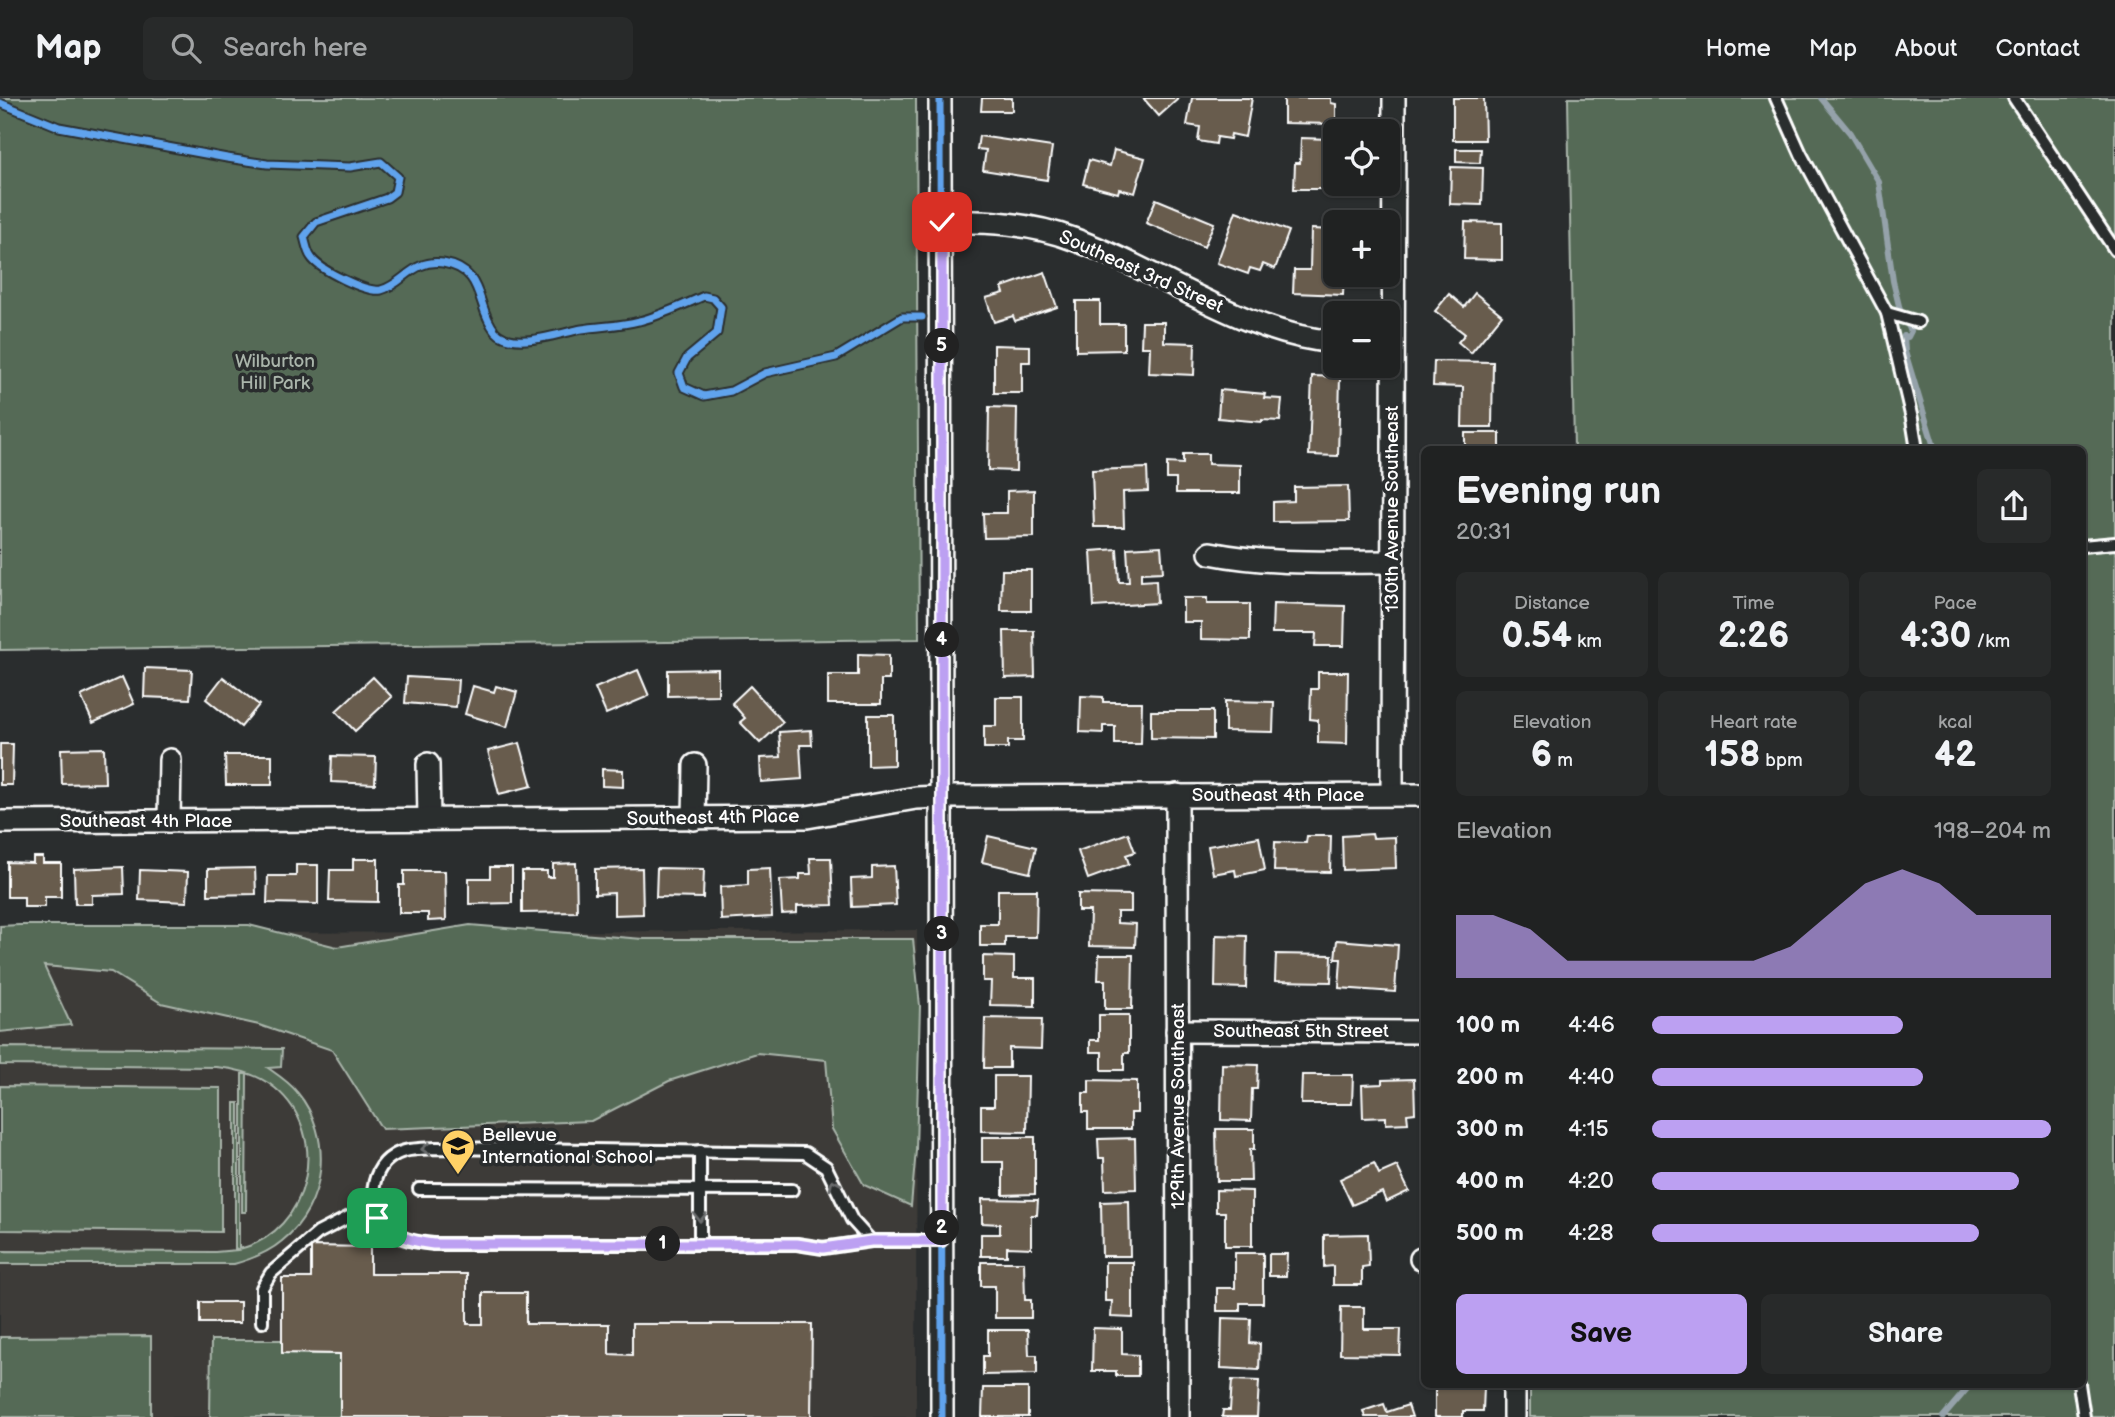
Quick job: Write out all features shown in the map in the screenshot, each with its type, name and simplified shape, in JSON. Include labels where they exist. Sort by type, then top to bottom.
[{"type":"street","points":[[940,98],[942,1417]]},
{"type":"street","name":"130th Avenue Southeast","points":[[1391,301],[1394,98]]},
{"type":"street","name":"Southeast 3rd Street","points":[[942,222],[983,221],[1008,224],[1074,239],[1252,321],[1293,336],[1323,340]]},
{"type":"street","name":"130th Avenue Southeast","points":[[1390,378],[1392,794]]},
{"type":"street","points":[[1210,553],[1246,560],[1391,562]]},
{"type":"street","points":[[169,821],[170,760]]},
{"type":"street","points":[[428,764],[429,819]]},
{"type":"street","points":[[694,819],[695,765]]},
{"type":"street","name":"129th Avenue Southeast","points":[[1177,795],[1178,1417]]},
{"type":"street","name":"Southeast 4th Place","points":[[0,821],[807,817],[941,797],[1421,795]]},
{"type":"street","name":"Southeast 5th Street","points":[[1177,1031],[1421,1032]]},
{"type":"street","points":[[1514,1388],[1514,1417]]},
{"type":"lane","points":[[1776,98],[1801,154],[1887,313],[1916,446]]},
{"type":"lane","points":[[2014,98],[2042,144],[2115,250]]},
{"type":"lane","points":[[1887,313],[1918,322]]},
{"type":"lane","points":[[2086,545],[2115,543]]},
{"type":"lane","points":[[871,1241],[852,1220],[826,1167],[805,1153],[436,1147],[410,1150],[392,1156],[379,1170],[374,1186],[377,1218],[390,1231],[407,1240],[433,1244],[797,1244],[823,1248],[871,1241],[942,1241]]},
{"type":"lane","points":[[700,1151],[700,1244]]},
{"type":"lane","points":[[419,1189],[792,1190]]},
{"type":"lane","points":[[262,1322],[262,1288],[271,1273],[317,1233],[374,1204]]},
{"type":"lane","points":[[2080,1388],[2084,1417]]},
{"type":"shaded area","name":"Bellevue International School","points":[[917,930],[916,1417],[0,1417],[0,934]]},
{"type":"green space","name":"Wilburton Hill Park","points":[[0,98],[916,98],[919,639],[0,650]]},
{"type":"green space","points":[[1568,98],[2115,98],[2115,1417],[1530,1417],[1530,1388],[2086,1388],[2086,446],[1574,446]]},
{"type":"green space","points":[[249,925],[337,947],[470,925],[643,939],[913,939],[920,1006],[916,1150],[911,1206],[864,1185],[832,1129],[826,1060],[757,1053],[669,1081],[591,1121],[382,1129],[332,1050],[259,1025],[161,1003],[111,972],[44,966],[71,1025],[0,1032],[0,926]]},
{"type":"green space","points":[[0,1047],[282,1049],[281,1067],[268,1068],[294,1088],[309,1110],[317,1129],[320,1170],[309,1209],[297,1226],[277,1245],[260,1255],[234,1264],[0,1264],[0,1251],[237,1250],[235,1103],[239,1103],[239,1249],[263,1239],[283,1223],[297,1203],[305,1180],[307,1155],[303,1131],[293,1108],[275,1088],[247,1073],[216,1067],[0,1065]]},
{"type":"green space","points":[[242,1074],[247,1074],[246,1212],[242,1212]]},
{"type":"green space","points":[[0,1086],[221,1088],[221,1232],[0,1230]]},
{"type":"green space","points":[[151,1336],[151,1417],[0,1417],[0,1337]]},
{"type":"green space","points":[[211,1340],[282,1340],[283,1353],[340,1354],[340,1417],[210,1417]]},
{"type":"building","points":[[982,98],[1012,98],[1012,111],[981,111]]},
{"type":"building","points":[[1143,98],[1179,98],[1159,116]]},
{"type":"building","points":[[1192,98],[1252,98],[1245,137],[1231,134],[1230,139],[1217,137],[1216,144],[1198,141],[1200,127],[1187,125]]},
{"type":"building","points":[[1284,98],[1331,98],[1331,103],[1336,104],[1336,119],[1323,119],[1323,124],[1284,123]]},
{"type":"building","points":[[1453,98],[1484,98],[1485,140],[1453,140]]},
{"type":"building","points":[[979,136],[1052,147],[1047,180],[983,170],[986,150],[977,149]]},
{"type":"building","points":[[1301,138],[1323,139],[1323,189],[1294,189],[1295,163],[1300,163]]},
{"type":"building","points":[[1456,149],[1481,149],[1480,163],[1456,162]]},
{"type":"building","points":[[1114,150],[1145,158],[1135,193],[1119,189],[1118,193],[1083,184],[1089,160],[1110,166]]},
{"type":"building","points":[[1451,167],[1483,168],[1482,205],[1450,204]]},
{"type":"building","points":[[1156,199],[1214,223],[1204,247],[1146,223]]},
{"type":"building","points":[[1236,211],[1289,231],[1275,269],[1263,264],[1260,271],[1250,268],[1248,274],[1217,263]]},
{"type":"building","points":[[1465,222],[1502,223],[1502,260],[1464,259]]},
{"type":"building","points":[[1311,229],[1323,230],[1323,287],[1343,287],[1343,295],[1293,293],[1294,270],[1310,270]]},
{"type":"building","points":[[1045,272],[1057,307],[1015,321],[1013,316],[994,322],[986,298],[1004,293],[1002,287]]},
{"type":"building","points":[[1475,293],[1502,315],[1471,353],[1458,342],[1465,334],[1435,311],[1449,294],[1464,307]]},
{"type":"building","points":[[1076,301],[1100,301],[1100,324],[1124,324],[1124,350],[1076,351]]},
{"type":"building","points":[[1142,322],[1164,322],[1164,342],[1195,343],[1194,375],[1149,373],[1150,347],[1141,347]]},
{"type":"building","points":[[994,345],[1030,346],[1030,362],[1022,362],[1022,393],[994,393]]},
{"type":"building","points":[[1434,361],[1493,362],[1492,427],[1462,427],[1463,387],[1433,386]]},
{"type":"building","points":[[1312,376],[1340,378],[1338,456],[1309,455]]},
{"type":"building","points":[[1220,390],[1265,394],[1264,398],[1282,399],[1280,421],[1218,418]]},
{"type":"building","points":[[989,407],[1017,408],[1016,471],[988,470]]},
{"type":"building","points":[[1465,433],[1500,433],[1500,446],[1465,446]]},
{"type":"building","points":[[1183,454],[1208,454],[1208,464],[1240,465],[1240,493],[1176,493],[1176,479],[1167,479],[1167,463],[1183,464]]},
{"type":"building","points":[[1147,468],[1148,491],[1123,492],[1124,527],[1094,527],[1092,470]]},
{"type":"building","points":[[1348,486],[1349,521],[1273,522],[1273,502],[1294,501],[1294,487]]},
{"type":"building","points":[[1034,490],[1034,537],[984,538],[983,513],[1007,513],[1007,491]]},
{"type":"building","points":[[1161,546],[1163,572],[1141,573],[1141,581],[1156,580],[1157,603],[1094,607],[1091,551],[1117,549],[1119,582],[1129,582],[1127,548]]},
{"type":"building","points":[[1002,570],[1031,570],[1031,611],[1001,611]]},
{"type":"building","points":[[1183,598],[1207,598],[1207,604],[1250,604],[1250,640],[1201,639],[1201,622],[1183,622]]},
{"type":"building","points":[[1273,604],[1345,606],[1344,646],[1315,646],[1316,633],[1272,633]]},
{"type":"building","points":[[1004,631],[1034,631],[1035,677],[1005,678]]},
{"type":"building","points":[[858,654],[889,655],[889,680],[881,680],[881,704],[828,704],[828,675],[858,675]]},
{"type":"building","points":[[145,668],[192,670],[190,699],[144,697]]},
{"type":"building","points":[[718,669],[718,695],[668,696],[668,670]]},
{"type":"building","points":[[638,670],[649,696],[606,714],[595,688]]},
{"type":"building","points":[[1318,672],[1348,672],[1347,744],[1318,743],[1318,720],[1310,719],[1311,689],[1318,689]]},
{"type":"building","points":[[122,677],[134,704],[93,723],[81,696]]},
{"type":"building","points":[[223,677],[259,705],[241,727],[206,699]]},
{"type":"building","points":[[373,677],[392,697],[355,731],[336,711]]},
{"type":"building","points":[[407,677],[458,680],[456,707],[405,703]]},
{"type":"building","points":[[473,686],[494,692],[496,686],[517,692],[507,727],[465,714]]},
{"type":"building","points":[[750,686],[783,722],[760,743],[740,722],[745,718],[732,703]]},
{"type":"building","points":[[1081,696],[1103,697],[1103,702],[1142,702],[1141,744],[1115,744],[1115,726],[1103,726],[1103,733],[1080,732]]},
{"type":"building","points":[[996,697],[1023,697],[1023,741],[1008,741],[1008,748],[984,748],[984,726],[996,726]]},
{"type":"building","points":[[1225,701],[1274,702],[1273,732],[1225,731]]},
{"type":"building","points":[[1151,711],[1213,711],[1213,739],[1151,738]]},
{"type":"building","points":[[868,715],[894,715],[894,765],[868,766]]},
{"type":"building","points":[[811,730],[812,745],[800,745],[802,779],[761,782],[760,758],[781,757],[779,732]]},
{"type":"building","points":[[520,743],[532,786],[499,794],[488,751]]},
{"type":"building","points":[[0,744],[13,744],[12,785],[0,785]]},
{"type":"building","points":[[104,748],[105,783],[62,784],[61,749]]},
{"type":"building","points":[[225,755],[272,755],[272,785],[226,785]]},
{"type":"building","points":[[332,756],[376,757],[375,784],[331,782]]},
{"type":"building","points":[[602,769],[623,770],[623,787],[602,786]]},
{"type":"building","points":[[1128,833],[1135,852],[1126,855],[1129,864],[1088,879],[1078,851]]},
{"type":"building","points":[[1372,834],[1373,838],[1395,837],[1396,868],[1343,870],[1342,836]]},
{"type":"building","points":[[988,836],[1036,847],[1030,873],[982,862]]},
{"type":"building","points":[[1307,836],[1331,836],[1330,872],[1274,871],[1275,842],[1306,843]]},
{"type":"building","points":[[1259,837],[1265,870],[1236,876],[1235,870],[1213,874],[1208,846]]},
{"type":"building","points":[[33,857],[43,857],[43,863],[61,863],[61,897],[45,897],[45,907],[24,907],[24,897],[7,897],[7,862],[33,863]]},
{"type":"building","points":[[810,858],[831,858],[833,905],[797,906],[797,913],[782,914],[780,880],[800,879],[800,874],[811,874]]},
{"type":"building","points":[[353,859],[378,859],[378,902],[329,901],[330,870],[353,870]]},
{"type":"building","points":[[576,863],[577,912],[522,913],[522,871],[547,871],[547,877],[553,877],[553,864]]},
{"type":"building","points":[[296,865],[318,865],[318,904],[267,903],[268,876],[296,876]]},
{"type":"building","points":[[894,866],[896,905],[852,907],[851,879],[872,878],[872,867]]},
{"type":"building","points":[[123,867],[124,894],[92,895],[92,904],[75,904],[74,869]]},
{"type":"building","points":[[490,867],[512,867],[512,903],[469,904],[469,878],[490,878]]},
{"type":"building","points":[[255,868],[256,894],[208,895],[208,869]]},
{"type":"building","points":[[642,868],[643,914],[614,915],[614,893],[595,894],[595,869]]},
{"type":"building","points":[[657,868],[704,869],[703,898],[656,897]]},
{"type":"building","points":[[770,868],[772,917],[721,920],[720,887],[748,885],[748,869]]},
{"type":"building","points":[[140,870],[188,872],[187,902],[139,900]]},
{"type":"building","points":[[404,871],[445,871],[446,920],[428,921],[428,913],[399,913],[399,885],[404,885]]},
{"type":"building","points":[[998,890],[1037,890],[1036,937],[1005,937],[1005,946],[980,946],[980,924],[998,924]]},
{"type":"building","points":[[1078,894],[1131,895],[1131,912],[1117,912],[1117,923],[1136,924],[1135,947],[1089,946],[1090,911],[1078,911]]},
{"type":"building","points":[[1216,935],[1247,936],[1246,988],[1215,987]]},
{"type":"building","points":[[1337,940],[1398,945],[1395,992],[1339,988],[1341,959],[1335,959]]},
{"type":"building","points":[[1276,954],[1332,955],[1331,982],[1275,981]]},
{"type":"building","points":[[1099,955],[1133,955],[1132,1009],[1105,1009],[1105,980],[1098,980]]},
{"type":"building","points":[[983,956],[1014,957],[1014,978],[1035,978],[1035,1006],[990,1005],[991,981],[983,981]]},
{"type":"building","points":[[1099,1015],[1129,1015],[1129,1053],[1124,1053],[1124,1070],[1102,1070],[1102,1052],[1090,1052],[1090,1040],[1099,1040]]},
{"type":"building","points":[[985,1018],[1042,1019],[1041,1049],[1009,1048],[1009,1068],[984,1068]]},
{"type":"building","points":[[1222,1064],[1258,1065],[1257,1089],[1252,1089],[1251,1121],[1221,1120]]},
{"type":"building","points":[[1302,1075],[1353,1075],[1352,1104],[1301,1104]]},
{"type":"building","points":[[994,1076],[1028,1076],[1027,1132],[981,1131],[981,1106],[994,1106]]},
{"type":"building","points":[[1414,1079],[1415,1113],[1407,1114],[1408,1123],[1386,1124],[1386,1117],[1363,1118],[1362,1085],[1382,1084],[1382,1080]]},
{"type":"building","points":[[1089,1080],[1137,1081],[1137,1113],[1131,1113],[1131,1129],[1088,1129],[1088,1112],[1083,1112],[1083,1093],[1089,1093]]},
{"type":"building","points":[[1216,1129],[1254,1129],[1254,1149],[1250,1149],[1251,1181],[1217,1181]]},
{"type":"building","points":[[982,1137],[1035,1137],[1035,1194],[1003,1195],[1003,1162],[982,1162]]},
{"type":"building","points":[[1135,1138],[1136,1189],[1105,1190],[1104,1158],[1099,1158],[1098,1139]]},
{"type":"building","points":[[1374,1163],[1379,1174],[1397,1166],[1409,1191],[1386,1202],[1382,1192],[1352,1205],[1340,1179]]},
{"type":"building","points":[[1216,1190],[1252,1191],[1252,1246],[1225,1246],[1225,1212],[1216,1212]]},
{"type":"building","points":[[982,1199],[1038,1200],[1037,1215],[1031,1215],[1031,1248],[1007,1247],[1007,1256],[981,1256],[981,1234],[1000,1234],[1000,1224],[982,1223]]},
{"type":"building","points":[[1129,1201],[1130,1256],[1102,1256],[1101,1202]]},
{"type":"building","points":[[1368,1234],[1369,1266],[1362,1267],[1362,1285],[1333,1285],[1333,1266],[1324,1267],[1324,1235]]},
{"type":"building","points":[[311,1246],[370,1247],[370,1274],[467,1274],[467,1324],[483,1324],[483,1293],[526,1293],[526,1324],[609,1324],[609,1354],[632,1355],[632,1324],[812,1324],[811,1417],[340,1417],[340,1354],[282,1353],[282,1278],[311,1278]]},
{"type":"building","points":[[1235,1253],[1263,1253],[1263,1303],[1240,1303],[1240,1311],[1217,1311],[1217,1288],[1235,1288]]},
{"type":"building","points":[[1269,1254],[1287,1254],[1286,1276],[1269,1276]]},
{"type":"building","points":[[981,1262],[1024,1262],[1025,1300],[1031,1300],[1031,1318],[995,1318],[995,1286],[981,1286]]},
{"type":"building","points":[[1105,1262],[1133,1262],[1133,1318],[1111,1317],[1112,1301],[1105,1301]]},
{"type":"building","points":[[200,1302],[240,1302],[240,1323],[200,1323]]},
{"type":"building","points":[[1341,1307],[1364,1307],[1364,1329],[1401,1329],[1400,1355],[1340,1354]]},
{"type":"building","points":[[1222,1318],[1251,1319],[1250,1343],[1260,1344],[1259,1370],[1221,1368]]},
{"type":"building","points":[[1093,1328],[1122,1329],[1122,1354],[1138,1355],[1138,1376],[1116,1376],[1116,1371],[1092,1371]]},
{"type":"building","points":[[988,1330],[1028,1330],[1029,1355],[1037,1355],[1037,1374],[983,1375],[983,1356],[988,1356]]},
{"type":"building","points":[[1232,1380],[1259,1381],[1257,1417],[1222,1417],[1223,1410],[1230,1410]]},
{"type":"building","points":[[983,1388],[1028,1388],[1028,1417],[982,1417]]},
{"type":"building","points":[[1435,1388],[1484,1388],[1483,1411],[1463,1411],[1463,1417],[1435,1417]]},
{"type":"building","points":[[1384,1404],[1387,1412],[1408,1405],[1412,1417],[1365,1417],[1363,1411]]},
{"type":"waterway","points":[[1821,98],[1850,133],[1879,182],[1893,281],[1900,310],[1911,331],[1908,337],[1904,336],[1905,352],[1934,446]]},
{"type":"waterway","points":[[1943,1417],[1968,1388]]},
{"type":"cycle path","points":[[940,98],[942,1417]]},
{"type":"cycle path","points":[[0,103],[59,127],[227,158],[267,164],[350,167],[381,162],[398,177],[395,192],[387,198],[316,222],[304,237],[311,257],[333,274],[374,290],[389,287],[423,265],[443,263],[457,267],[473,281],[495,331],[513,340],[536,339],[582,329],[632,323],[704,296],[713,298],[721,307],[717,333],[687,358],[679,373],[684,387],[704,396],[731,391],[765,373],[836,357],[902,317],[922,317]]},
{"type":"place","name":"Bellevue International School","points":[[458,1176]]},
{"type":"route","points":[[377,1218],[390,1231],[407,1240],[433,1244],[797,1244],[823,1248],[871,1241],[942,1241],[942,222]]}]
